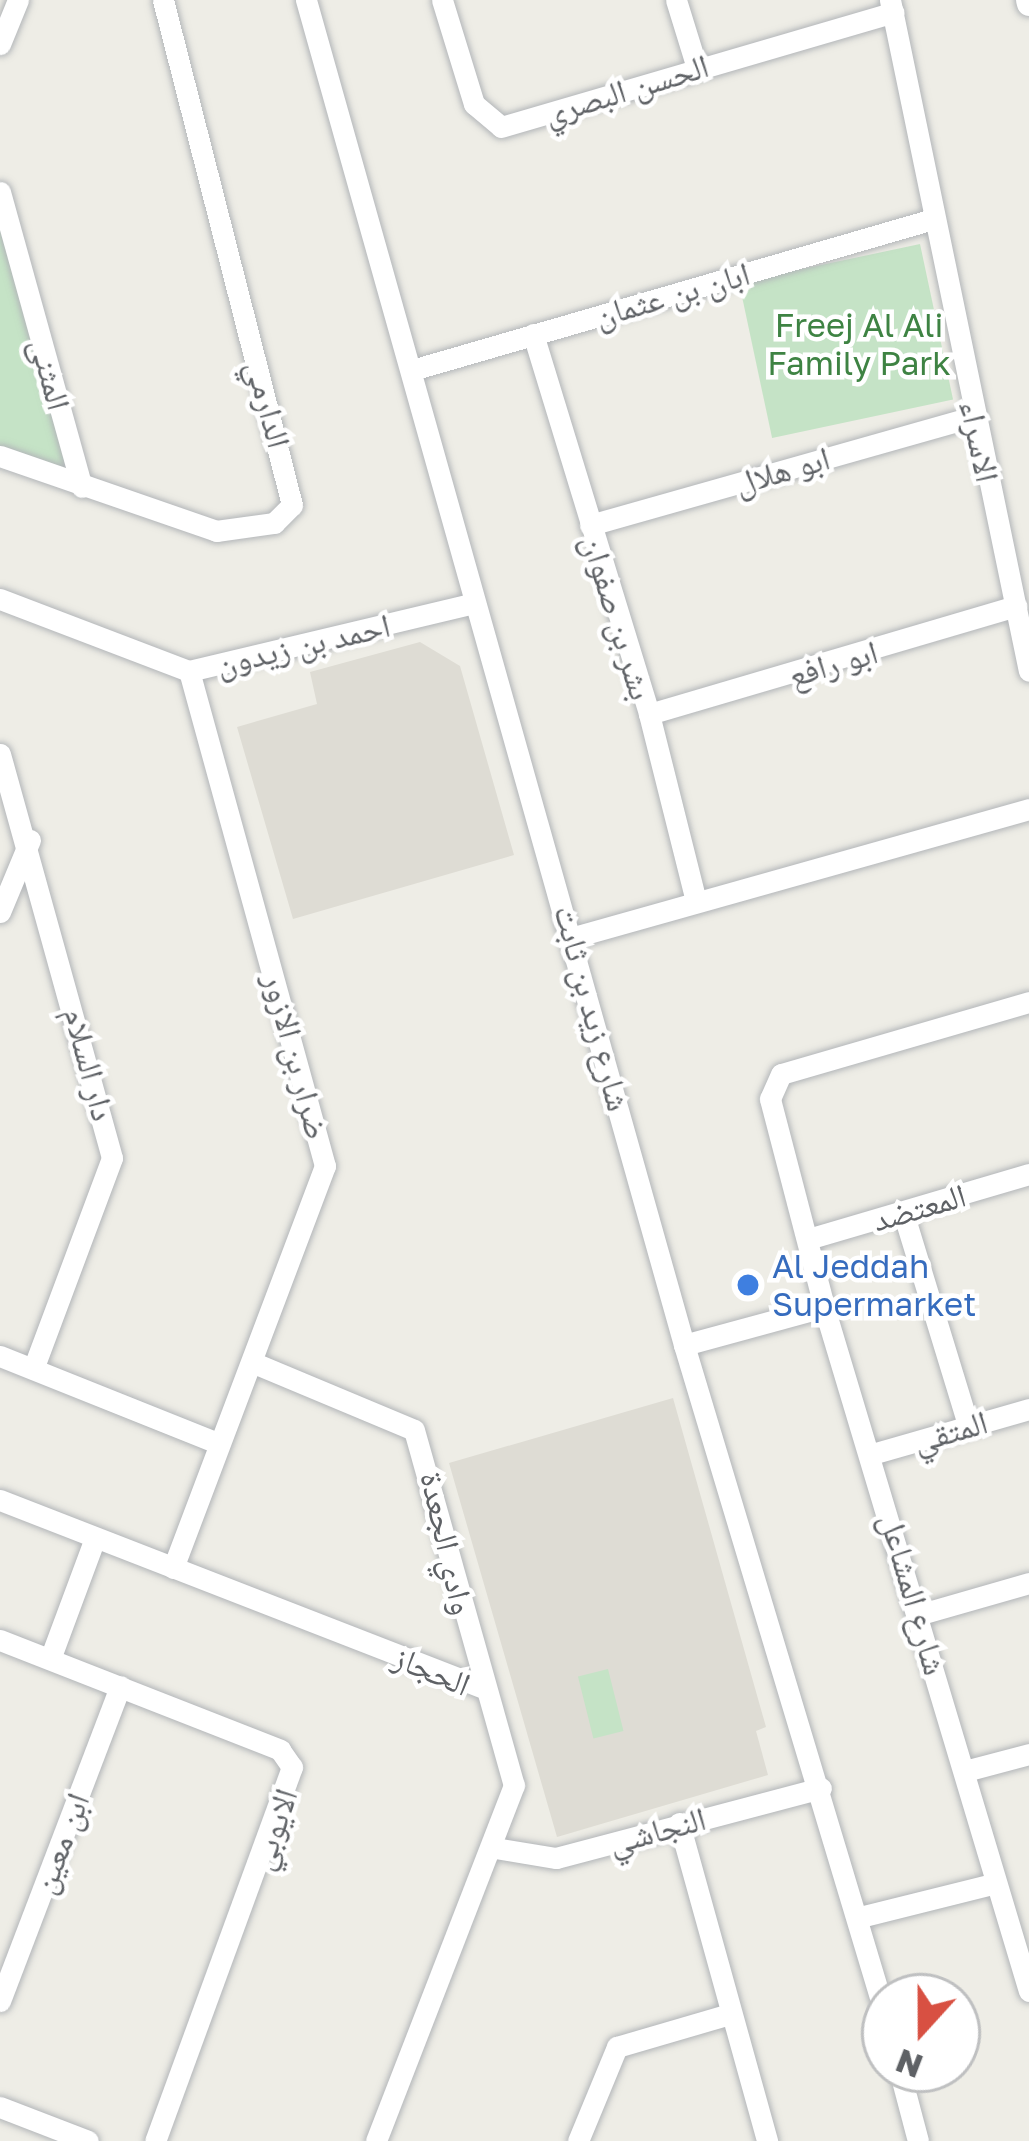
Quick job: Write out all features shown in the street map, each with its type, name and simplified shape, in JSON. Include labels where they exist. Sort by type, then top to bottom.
[{"type":"street","points":[[0,44],[18,0]]},
{"type":"street","name":"الدارمي","points":[[0,456],[216,531],[274,523],[292,505],[163,0]]},
{"type":"street","name":"شارع زيد بن ثابت","points":[[306,0],[574,937],[683,1346],[874,1973]]},
{"type":"street","name":"الحسن البصري","points":[[442,0],[474,104],[493,127],[892,6]]},
{"type":"street","points":[[676,0],[697,68]]},
{"type":"street","name":"الاسراء","points":[[892,6],[1029,671]]},
{"type":"street","name":"المثنى","points":[[0,192],[82,487]]},
{"type":"street","name":"ابان بن عثمان","points":[[412,370],[933,219]]},
{"type":"street","name":"بشر بن صفوان","points":[[533,334],[649,714],[697,901]]},
{"type":"street","name":"ابو هلال","points":[[590,525],[974,416]]},
{"type":"street","name":"احمد بن زيدون","points":[[0,599],[189,671],[475,603]]},
{"type":"street","name":"ابو رافع","points":[[649,714],[1016,606]]},
{"type":"street","name":"ضرار بن الازور","points":[[173,1568],[325,1166],[189,671]]},
{"type":"street","name":"دار السلام","points":[[0,754],[30,840],[112,1158],[33,1369]]},
{"type":"street","points":[[574,937],[1029,809]]},
{"type":"street","points":[[0,912],[30,840]]},
{"type":"street","name":"شارع المشاعل","points":[[1029,1002],[781,1074],[770,1099],[824,1307],[921,1614],[996,1883],[1024,1955],[1029,1990]]},
{"type":"street","name":"المعتضد","points":[[808,1239],[1029,1174]]},
{"type":"street","points":[[903,1212],[968,1425]]},
{"type":"street","points":[[683,1346],[824,1307]]},
{"type":"street","points":[[0,1356],[218,1443]]},
{"type":"street","name":"وادي الجعدة","points":[[254,1363],[414,1430],[427,1454],[482,1687]]},
{"type":"street","name":"المتقي","points":[[872,1454],[1029,1408]]},
{"type":"street","name":"الحجاز","points":[[0,1500],[482,1687],[514,1786],[495,1848],[376,2141]]},
{"type":"street","points":[[50,1659],[94,1538]]},
{"type":"street","points":[[921,1614],[1029,1582]]},
{"type":"street","name":"الايوبي","points":[[0,1640],[280,1750],[292,1767],[291,1787],[155,2141]]},
{"type":"street","name":"ابن معين","points":[[0,2001],[120,1686]]},
{"type":"street","points":[[965,1772],[1029,1754]]},
{"type":"street","name":"النجاشي","points":[[495,1848],[539,1861],[820,1788]]},
{"type":"street","points":[[679,1823],[767,2141]]},
{"type":"street","points":[[860,1917],[996,1883]]},
{"type":"street","points":[[578,2141],[616,2047],[730,2014]]},
{"type":"street","points":[[905,2093],[918,2141]]},
{"type":"street","points":[[0,2107],[88,2141]]},
{"type":"shaded area","points":[[420,642],[460,666],[514,855],[293,919],[237,727],[317,704],[310,672]]},
{"type":"shaded area","points":[[673,1398],[766,1727],[756,1731],[768,1775],[557,1837],[449,1463]]},
{"type":"green space","points":[[0,193],[70,461],[66,472],[0,446]]},
{"type":"green space","name":"Freej Al Ali Family Park","points":[[920,244],[953,400],[772,438],[739,282]]},
{"type":"green space","points":[[608,1669],[623,1731],[593,1739],[578,1676]]},
{"type":"place","name":"Al Jeddah Supermarket","points":[[748,1285]]}]
